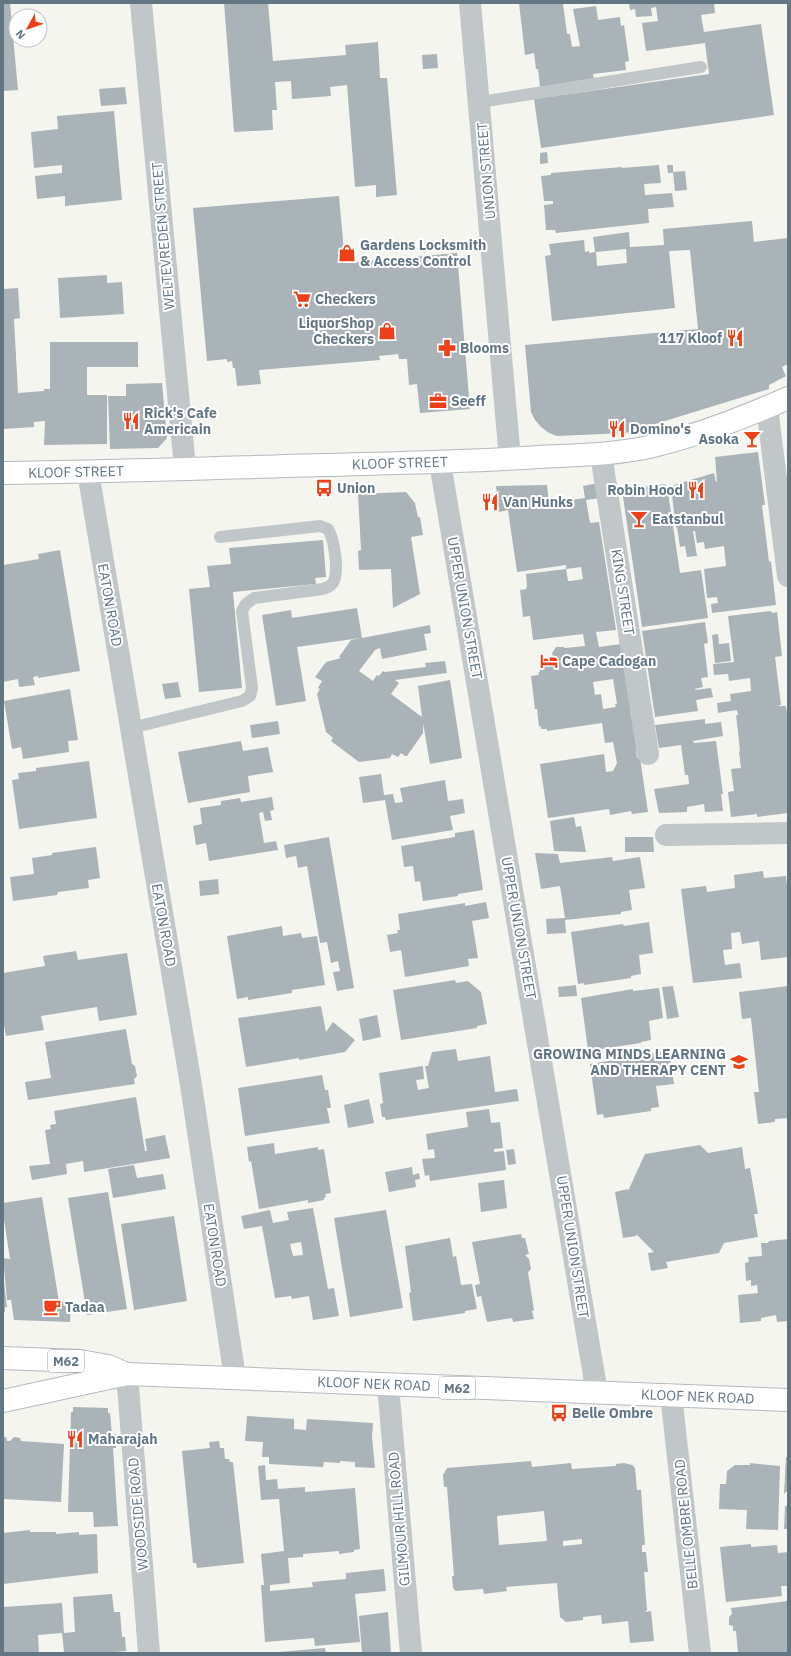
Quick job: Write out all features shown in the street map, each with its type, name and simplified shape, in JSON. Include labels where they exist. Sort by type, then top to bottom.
[{"type":"main road","name":"KLOOF STREET","points":[[3,473],[440,463],[601,454],[647,447],[684,438],[725,424],[788,398]]},
{"type":"main road","name":"M62","points":[[3,1358],[80,1361],[108,1366],[127,1374]]},
{"type":"main road","name":"KLOOF NEK ROAD","points":[[127,1374],[788,1400]]},
{"type":"main road","name":"M62","points":[[10,1396],[127,1374]]},
{"type":"street","name":"WELTEVREDEN STREET","points":[[141,3],[185,468]]},
{"type":"street","name":"UNION STREET","points":[[470,3],[480,102],[510,459]]},
{"type":"street","points":[[767,407],[788,576]]},
{"type":"street","name":"KING STREET","points":[[601,454],[648,754]]},
{"type":"street","name":"UPPER UNION STREET","points":[[440,463],[597,1393]]},
{"type":"street","name":"EATON ROAD","points":[[88,472],[192,1085],[235,1378]]},
{"type":"street","points":[[666,835],[788,833]]},
{"type":"street","name":"WOODSIDE ROAD","points":[[127,1374],[149,1653]]},
{"type":"street","name":"GILMOUR HILL ROAD","points":[[388,1385],[411,1653]]},
{"type":"street","name":"BELLE OMBRE ROAD","points":[[672,1395],[700,1653]]},
{"type":"lane","points":[[480,102],[700,67]]},
{"type":"lane","points":[[131,728],[242,701],[250,696],[252,688],[242,611],[246,604],[254,598],[323,589],[332,585],[337,575],[332,536],[328,529],[320,526],[220,537]]},
{"type":"building","points":[[3,3],[10,3],[10,8],[8,8],[8,48],[14,48],[18,90],[3,91]]},
{"type":"building","points":[[224,3],[268,3],[273,61],[346,55],[345,45],[378,42],[380,78],[387,78],[397,195],[376,197],[376,185],[355,187],[347,85],[330,87],[331,96],[292,99],[291,81],[275,82],[277,110],[272,110],[273,130],[234,132]]},
{"type":"building","points":[[519,3],[563,3],[567,34],[570,34],[572,47],[580,46],[573,9],[596,6],[598,20],[620,17],[621,26],[624,25],[629,61],[625,62],[626,70],[593,74],[594,80],[540,87],[534,53],[525,55]]},
{"type":"building","points":[[629,3],[714,3],[715,13],[701,15],[704,32],[761,24],[774,115],[541,148],[534,99],[709,74],[705,43],[646,51],[642,23],[658,21],[656,7],[651,8],[652,16],[636,17],[635,9],[630,10]]},
{"type":"building","points":[[437,54],[438,68],[423,69],[422,55]]},
{"type":"building","points":[[125,87],[127,104],[101,106],[99,89]]},
{"type":"building","points":[[114,111],[122,200],[65,206],[65,196],[37,199],[35,176],[62,173],[62,165],[34,168],[31,132],[58,129],[57,116]]},
{"type":"building","points":[[547,152],[548,163],[540,164],[540,153]]},
{"type":"building","points":[[659,165],[661,183],[644,184],[645,195],[672,193],[674,207],[648,209],[649,223],[556,233],[555,230],[546,230],[544,205],[553,204],[553,201],[544,201],[541,176],[551,175],[551,173]]},
{"type":"building","points":[[667,165],[673,165],[673,173],[668,173]]},
{"type":"building","points":[[685,171],[687,190],[675,191],[673,172]]},
{"type":"building","points":[[339,196],[345,263],[457,253],[470,409],[420,413],[417,384],[409,385],[407,359],[399,359],[398,354],[379,356],[380,360],[259,370],[261,384],[237,386],[235,368],[233,368],[232,361],[227,362],[227,359],[207,361],[193,208]]},
{"type":"building","points":[[752,221],[754,242],[788,238],[788,364],[782,367],[786,376],[769,385],[769,389],[626,433],[557,436],[549,433],[535,420],[531,412],[525,345],[698,329],[690,250],[669,251],[675,308],[552,321],[545,256],[551,255],[549,244],[584,240],[585,252],[589,251],[589,253],[595,252],[593,237],[629,232],[630,247],[664,245],[663,229]],"holes":[[[626,249],[627,263],[597,266],[596,252]]]},
{"type":"building","points":[[107,275],[107,283],[122,282],[124,314],[60,318],[58,278]]},
{"type":"building","points":[[18,288],[20,318],[14,319],[18,393],[44,391],[44,389],[50,389],[50,342],[138,342],[138,367],[87,367],[87,395],[107,395],[107,444],[44,445],[45,421],[34,422],[34,427],[3,429],[3,289]]},
{"type":"building","points":[[162,383],[167,438],[158,448],[110,449],[108,396],[126,396],[126,384]]},
{"type":"building","points":[[758,452],[765,505],[762,505],[776,605],[712,613],[711,604],[718,603],[717,597],[707,598],[704,569],[726,566],[724,546],[705,549],[704,542],[697,543],[695,531],[693,531],[697,556],[687,557],[685,546],[680,547],[671,488],[674,487],[674,485],[714,473],[717,482],[715,457]]},
{"type":"building","points":[[599,483],[600,498],[586,500],[590,523],[599,522],[616,630],[596,632],[599,647],[621,644],[638,751],[636,751],[637,758],[640,758],[648,812],[632,814],[631,811],[610,815],[609,809],[548,818],[540,764],[604,754],[606,772],[613,771],[617,763],[613,742],[605,743],[602,723],[547,731],[547,729],[541,729],[541,726],[539,727],[531,676],[539,675],[539,662],[554,660],[552,653],[556,647],[565,648],[585,646],[583,634],[533,640],[530,616],[523,617],[520,590],[526,589],[526,574],[566,569],[566,565],[517,572],[508,510],[499,512],[496,486],[547,485],[549,503],[585,498],[583,486]],"holes":[[[581,567],[583,579],[568,581],[566,569]],[[613,679],[617,704],[615,704],[616,707],[603,709],[601,694],[595,695],[593,682]]]},
{"type":"building","points":[[665,484],[668,492],[680,573],[701,570],[708,618],[642,627],[622,490]]},
{"type":"building","points":[[406,492],[415,503],[418,517],[420,517],[423,535],[411,537],[420,594],[393,608],[391,569],[359,570],[358,551],[361,550],[358,494]]},
{"type":"building","points":[[323,540],[326,577],[315,578],[316,584],[233,592],[242,688],[199,692],[189,589],[210,587],[207,566],[231,564],[229,548]]},
{"type":"building","points":[[60,550],[80,671],[38,678],[38,676],[33,677],[35,685],[19,687],[18,679],[3,682],[3,565],[39,559],[38,554]]},
{"type":"building","points":[[357,608],[362,638],[430,625],[431,633],[424,634],[427,650],[382,659],[380,648],[375,650],[359,671],[373,681],[377,675],[379,676],[383,671],[426,667],[425,663],[445,661],[447,673],[395,680],[399,683],[391,694],[422,717],[418,686],[450,680],[462,758],[430,764],[423,723],[423,733],[407,756],[401,753],[398,757],[392,754],[390,758],[359,762],[331,741],[333,738],[326,732],[317,694],[320,689],[318,688],[322,681],[315,677],[326,662],[341,658],[339,657],[351,640],[360,638],[297,647],[306,701],[276,706],[262,615],[291,610],[292,618]]},
{"type":"building","points":[[771,611],[772,613],[777,612],[782,656],[775,657],[781,705],[779,706],[786,706],[788,721],[788,813],[757,817],[757,814],[731,817],[728,792],[734,791],[731,769],[741,768],[736,715],[738,715],[737,710],[718,713],[717,703],[731,701],[730,694],[751,691],[750,678],[729,681],[728,674],[714,675],[713,664],[734,662],[728,616]]},
{"type":"building","points":[[705,622],[708,643],[704,644],[708,677],[701,678],[703,687],[695,690],[711,688],[713,697],[696,700],[698,711],[655,717],[642,631]]},
{"type":"building","points":[[718,634],[719,644],[729,643],[731,661],[715,663],[712,635]]},
{"type":"building","points":[[178,682],[181,697],[165,699],[162,684]]},
{"type":"building","points":[[70,689],[78,740],[68,741],[69,752],[23,759],[21,747],[12,749],[4,701]]},
{"type":"building","points":[[705,719],[705,724],[721,722],[723,736],[693,741],[694,743],[716,741],[723,794],[721,794],[723,811],[705,812],[704,804],[687,807],[687,812],[659,813],[654,789],[689,784],[688,775],[685,775],[681,745],[659,748],[655,725]]},
{"type":"building","points":[[278,721],[280,734],[252,738],[250,725]]},
{"type":"building","points":[[241,741],[243,751],[268,747],[273,772],[248,776],[250,792],[188,803],[178,752]]},
{"type":"building","points":[[89,761],[97,818],[19,829],[12,780],[19,779],[18,773],[36,771],[36,768]]},
{"type":"building","points":[[381,774],[384,795],[393,794],[395,803],[403,802],[400,788],[445,780],[448,801],[463,799],[465,813],[450,816],[453,830],[392,840],[385,800],[363,803],[359,777]]},
{"type":"building","points":[[272,797],[274,810],[270,811],[272,820],[265,821],[263,812],[259,813],[264,843],[276,841],[278,850],[209,861],[206,843],[196,845],[193,826],[202,824],[200,808],[221,805],[221,801],[240,798],[241,802]]},
{"type":"building","points":[[574,817],[576,827],[581,826],[586,852],[554,851],[550,821]]},
{"type":"building","points":[[474,830],[483,890],[458,894],[458,896],[423,901],[420,881],[415,882],[413,866],[404,867],[401,846],[455,837],[455,833]]},
{"type":"building","points":[[329,837],[354,988],[337,991],[333,972],[340,971],[338,961],[331,963],[327,942],[320,943],[307,866],[298,868],[296,856],[286,858],[284,845]]},
{"type":"building","points":[[625,837],[653,837],[654,852],[625,852]]},
{"type":"building","points":[[96,847],[100,878],[88,880],[89,888],[58,892],[57,895],[13,901],[10,877],[34,874],[32,858],[52,855],[52,853]]},
{"type":"building","points":[[535,853],[558,854],[560,863],[612,857],[613,861],[640,857],[645,888],[629,890],[632,910],[621,912],[621,914],[565,920],[566,933],[547,934],[546,919],[565,918],[560,886],[541,889]]},
{"type":"building","points":[[763,871],[764,878],[786,876],[788,896],[788,957],[761,960],[759,941],[742,944],[740,932],[731,933],[732,949],[723,950],[725,965],[740,963],[742,978],[693,983],[681,889],[706,886],[707,892],[735,888],[734,875]]},
{"type":"building","points":[[218,879],[219,894],[200,896],[199,881]]},
{"type":"building","points":[[486,902],[489,918],[472,921],[478,958],[468,959],[469,966],[405,977],[401,950],[390,952],[387,935],[398,933],[397,930],[400,930],[398,914],[465,903],[465,906]]},
{"type":"building","points":[[649,922],[653,953],[639,955],[641,974],[631,976],[631,978],[584,985],[584,983],[578,984],[571,932],[623,924],[624,926]]},
{"type":"building","points":[[282,926],[283,936],[301,933],[302,938],[317,936],[325,985],[292,990],[292,993],[248,1000],[248,997],[237,999],[227,936]]},
{"type":"building","points":[[76,951],[78,960],[127,953],[137,1015],[99,1021],[97,1007],[41,1016],[44,1030],[6,1036],[3,1019],[3,973],[45,966],[43,956]]},
{"type":"building","points":[[455,980],[456,983],[468,981],[481,992],[487,1024],[477,1026],[477,1028],[401,1040],[393,990]]},
{"type":"building","points":[[576,985],[577,996],[559,997],[558,987]]},
{"type":"building","points":[[673,986],[679,1017],[667,1019],[662,987]]},
{"type":"building","points":[[788,986],[788,1118],[775,1119],[775,1122],[758,1124],[754,1092],[759,1092],[751,1018],[742,1019],[739,992]]},
{"type":"building","points":[[659,988],[663,1018],[649,1021],[651,1040],[641,1043],[588,1050],[581,998],[633,989],[633,991]]},
{"type":"building","points":[[321,1006],[326,1032],[333,1022],[355,1040],[345,1052],[246,1067],[238,1018]]},
{"type":"building","points":[[377,1015],[381,1037],[363,1041],[359,1019]]},
{"type":"building","points":[[126,1029],[132,1064],[135,1066],[137,1076],[134,1079],[135,1084],[28,1100],[25,1082],[51,1078],[45,1042]]},
{"type":"building","points":[[456,1049],[458,1061],[490,1056],[495,1092],[517,1089],[519,1101],[386,1120],[385,1117],[382,1117],[380,1104],[383,1103],[379,1073],[423,1066],[424,1079],[416,1080],[418,1090],[429,1088],[425,1066],[428,1066],[432,1052]]},
{"type":"building","points":[[669,1051],[674,1084],[656,1086],[659,1107],[651,1108],[651,1111],[604,1118],[603,1114],[597,1115],[590,1064]]},
{"type":"building","points":[[322,1075],[325,1090],[328,1090],[331,1108],[327,1108],[330,1123],[245,1136],[238,1088]]},
{"type":"building","points":[[136,1097],[145,1151],[147,1151],[145,1139],[165,1135],[170,1158],[84,1172],[83,1161],[66,1164],[67,1174],[32,1180],[29,1166],[50,1164],[45,1130],[51,1129],[50,1125],[56,1124],[54,1111]]},
{"type":"building","points":[[369,1099],[374,1123],[348,1128],[344,1105]]},
{"type":"building","points":[[489,1109],[491,1123],[500,1122],[503,1148],[494,1149],[494,1152],[504,1151],[506,1170],[430,1181],[429,1175],[425,1176],[422,1159],[435,1158],[434,1149],[428,1150],[426,1134],[468,1127],[466,1112]]},
{"type":"building","points":[[274,1143],[275,1154],[318,1147],[318,1150],[324,1149],[331,1193],[325,1194],[326,1197],[324,1200],[308,1203],[308,1200],[259,1209],[251,1161],[249,1162],[247,1147]]},
{"type":"building","points":[[700,1145],[708,1153],[742,1147],[745,1169],[750,1168],[758,1214],[754,1214],[758,1237],[724,1243],[719,1253],[666,1262],[668,1268],[651,1271],[648,1253],[654,1252],[636,1234],[636,1236],[623,1238],[615,1192],[628,1189],[628,1191],[645,1154]]},
{"type":"building","points":[[514,1149],[516,1164],[508,1165],[506,1150]]},
{"type":"building","points":[[134,1165],[137,1178],[163,1174],[166,1189],[113,1198],[108,1169]]},
{"type":"building","points":[[412,1167],[413,1175],[419,1173],[420,1179],[415,1180],[416,1187],[389,1192],[385,1172]]},
{"type":"building","points":[[504,1180],[507,1208],[481,1212],[478,1183]]},
{"type":"building","points":[[108,1192],[127,1309],[87,1315],[68,1198]]},
{"type":"building","points":[[42,1197],[59,1302],[71,1303],[70,1322],[14,1320],[11,1300],[7,1300],[3,1258],[10,1259],[3,1213],[3,1203]]},
{"type":"building","points":[[313,1208],[328,1289],[334,1288],[339,1316],[313,1320],[309,1296],[292,1299],[291,1296],[275,1298],[262,1226],[244,1229],[241,1216],[270,1210],[273,1223],[289,1220],[287,1212]],"holes":[[[301,1242],[303,1255],[293,1256],[290,1244]]]},
{"type":"building","points":[[386,1210],[403,1308],[350,1317],[334,1218]]},
{"type":"building","points":[[174,1216],[187,1301],[134,1310],[121,1224]]},
{"type":"building","points":[[521,1234],[522,1238],[525,1238],[529,1254],[525,1255],[529,1259],[531,1269],[528,1272],[534,1319],[513,1322],[512,1318],[487,1322],[481,1296],[477,1297],[475,1285],[480,1284],[472,1242]]},
{"type":"building","points":[[450,1238],[453,1257],[456,1256],[461,1285],[472,1284],[477,1309],[465,1311],[465,1313],[413,1321],[405,1246]]},
{"type":"building","points":[[788,1239],[788,1321],[777,1322],[776,1315],[761,1318],[761,1321],[740,1323],[738,1295],[758,1293],[757,1285],[751,1286],[751,1280],[746,1281],[745,1263],[749,1262],[748,1257],[762,1256],[761,1243]]},
{"type":"building","points":[[3,1274],[7,1307],[5,1307],[5,1312],[3,1312]]},
{"type":"building","points":[[73,1407],[108,1408],[108,1413],[110,1413],[112,1434],[116,1434],[116,1448],[113,1448],[118,1526],[94,1527],[93,1512],[68,1512],[71,1412],[73,1412]]},
{"type":"building","points":[[247,1416],[294,1419],[294,1429],[306,1430],[307,1419],[373,1423],[372,1437],[375,1468],[355,1467],[355,1462],[340,1461],[340,1463],[324,1462],[323,1467],[269,1464],[269,1457],[262,1457],[263,1442],[245,1441]]},
{"type":"building","points":[[3,1437],[6,1437],[7,1441],[10,1441],[14,1437],[20,1438],[21,1441],[64,1444],[61,1502],[3,1499]]},
{"type":"building","points":[[219,1441],[220,1448],[224,1448],[225,1459],[229,1459],[230,1462],[233,1462],[244,1563],[197,1568],[196,1563],[193,1563],[182,1451],[210,1448],[209,1442]]},
{"type":"building","points":[[786,1457],[788,1457],[788,1490],[784,1494]]},
{"type":"building","points":[[531,1461],[532,1467],[571,1463],[572,1469],[616,1466],[616,1464],[624,1463],[632,1465],[635,1468],[637,1490],[641,1490],[645,1545],[642,1545],[642,1552],[646,1552],[648,1572],[644,1572],[647,1610],[645,1612],[651,1611],[654,1641],[630,1643],[628,1621],[602,1624],[601,1615],[583,1617],[583,1620],[566,1622],[560,1617],[557,1583],[506,1587],[507,1591],[484,1594],[483,1589],[456,1591],[453,1588],[452,1576],[454,1576],[447,1487],[444,1487],[443,1475],[447,1468]],"holes":[[[544,1511],[547,1541],[499,1545],[497,1516]],[[582,1539],[582,1544],[563,1546],[563,1541]]]},
{"type":"building","points":[[750,1463],[780,1466],[778,1530],[746,1529],[747,1510],[719,1509],[720,1484],[726,1484],[727,1471],[735,1465],[750,1465]]},
{"type":"building","points":[[265,1465],[266,1480],[277,1479],[278,1489],[305,1487],[305,1492],[355,1488],[360,1549],[354,1550],[354,1552],[339,1554],[339,1551],[303,1554],[303,1557],[288,1558],[290,1583],[270,1585],[270,1591],[313,1587],[312,1582],[346,1579],[346,1573],[384,1569],[386,1591],[355,1594],[360,1642],[315,1646],[314,1638],[265,1642],[261,1585],[264,1585],[261,1554],[284,1551],[279,1499],[261,1500],[258,1466]]},
{"type":"building","points":[[785,1506],[788,1506],[788,1529],[784,1529]]},
{"type":"building","points":[[30,1530],[30,1532],[56,1532],[56,1534],[79,1532],[79,1535],[97,1534],[98,1573],[3,1584],[3,1533]]},
{"type":"building","points":[[751,1544],[751,1547],[777,1545],[778,1553],[788,1552],[788,1586],[781,1586],[782,1596],[726,1602],[720,1547]]},
{"type":"building","points":[[112,1594],[114,1612],[120,1612],[122,1637],[125,1637],[126,1651],[105,1653],[64,1652],[62,1633],[38,1635],[39,1653],[3,1653],[3,1607],[62,1603],[64,1633],[75,1632],[73,1597]]},
{"type":"building","points":[[787,1601],[788,1653],[738,1653],[736,1631],[733,1631],[733,1626],[729,1625],[729,1617],[732,1614],[731,1608]]},
{"type":"building","points":[[388,1612],[391,1653],[362,1653],[359,1616]]},
{"type":"building","points":[[325,1648],[326,1653],[279,1653],[279,1652]]},
{"type":"place","name":"Gardens Locksmith & Access Control","points":[[347,253]]},
{"type":"place","name":"Checkers","points":[[302,299]]},
{"type":"place","name":"LiquorShop Checkers","points":[[387,331]]},
{"type":"place","name":"117 Kloof","points":[[735,338]]},
{"type":"place","name":"Blooms","points":[[447,348]]},
{"type":"place","name":"Seeff","points":[[438,401]]},
{"type":"place","name":"Rick's Cafe Americain","points":[[131,421]]},
{"type":"place","name":"Domino's","points":[[617,429]]},
{"type":"place","name":"Asoka","points":[[752,439]]},
{"type":"place","name":"Union","points":[[324,488]]},
{"type":"place","name":"Robin Hood","points":[[696,490]]},
{"type":"place","name":"Van Hunks","points":[[490,502]]},
{"type":"place","name":"Eatstanbul","points":[[639,519]]},
{"type":"place","name":"Cape Cadogan","points":[[549,661]]},
{"type":"place","name":"GROWING MINDS LEARNING AND THERAPY CENT","points":[[739,1062]]},
{"type":"place","name":"Tadaa","points":[[52,1307]]},
{"type":"place","name":"Belle Ombre","points":[[559,1413]]},
{"type":"place","name":"Maharajah","points":[[75,1439]]}]
